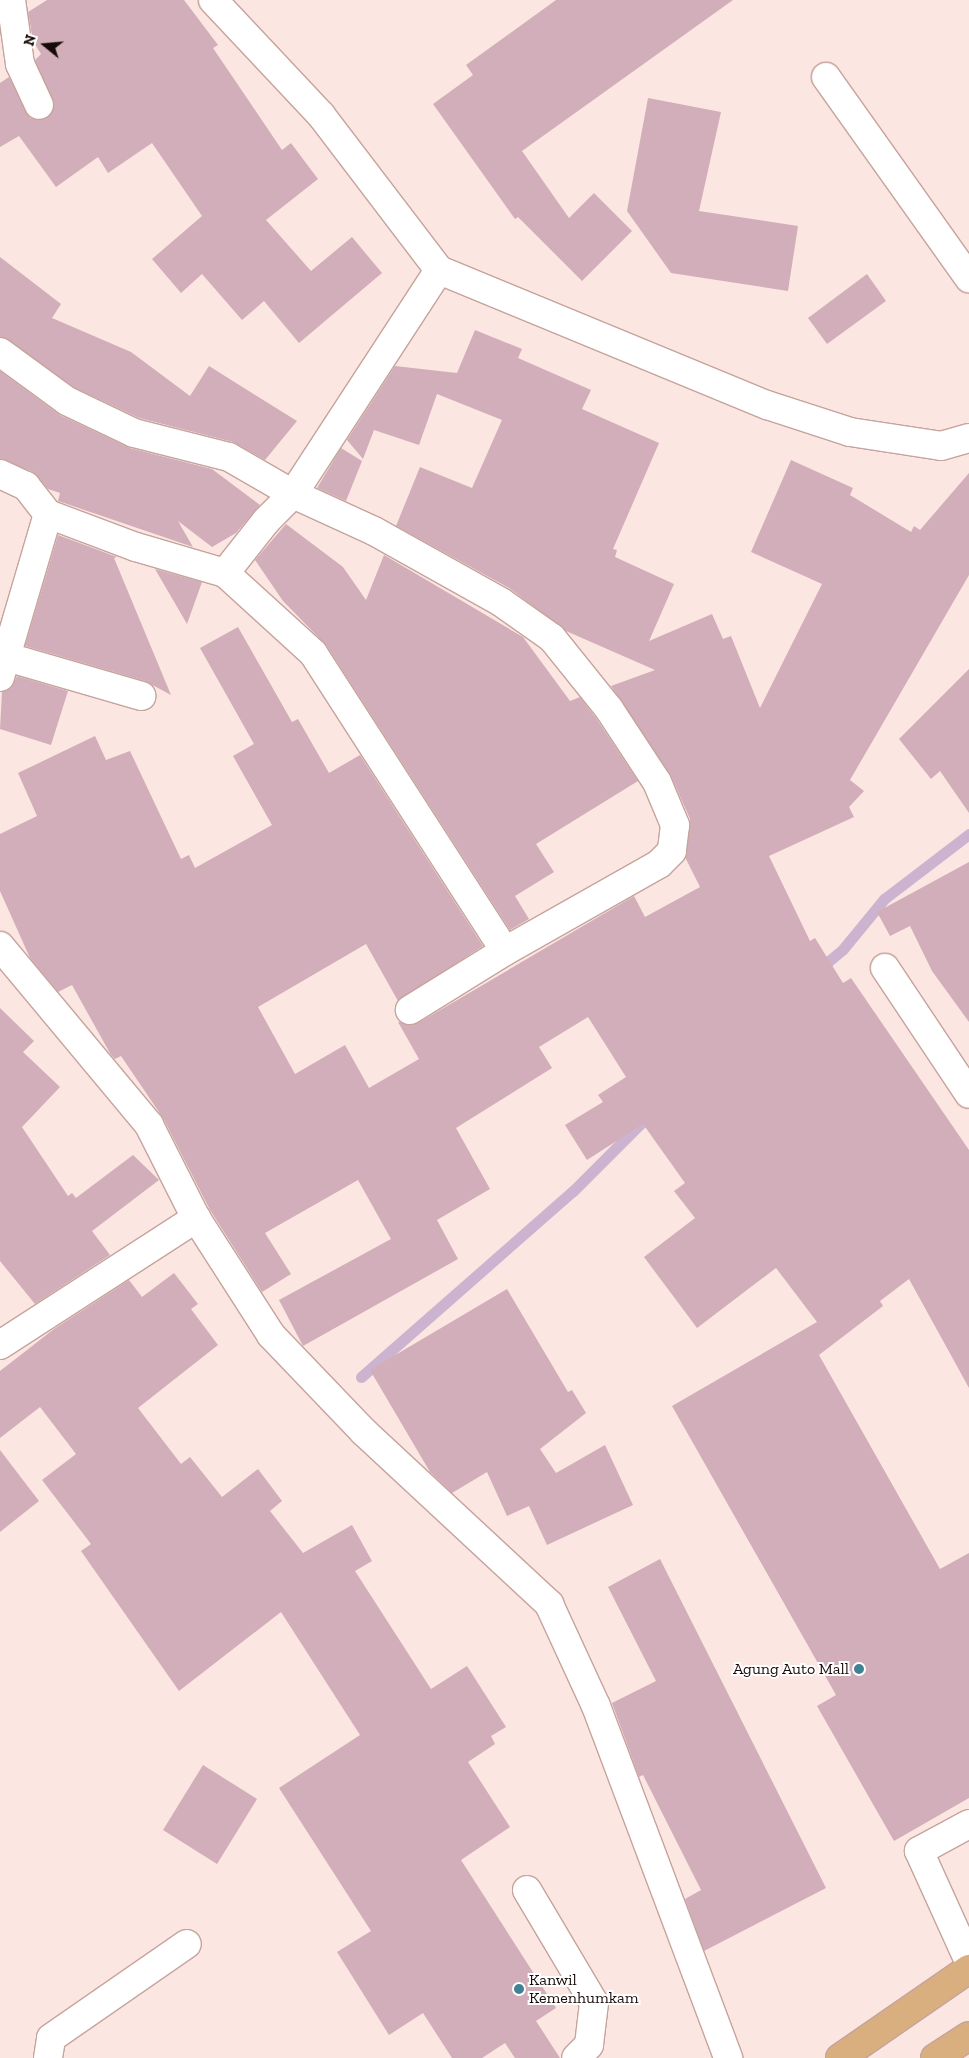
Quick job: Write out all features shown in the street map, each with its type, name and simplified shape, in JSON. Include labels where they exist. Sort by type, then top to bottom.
[{"type":"main road","points":[[840,2058],[969,1969]]},
{"type":"main road","points":[[936,2058],[969,2036]]},
{"type":"street","points":[[11,0],[20,64],[39,105]]},
{"type":"street","points":[[214,0],[321,115],[438,270],[767,406],[841,429],[942,446],[969,438]]},
{"type":"street","points":[[826,76],[969,278]]},
{"type":"street","points":[[225,573],[266,520],[293,494],[438,270]]},
{"type":"street","points":[[0,352],[67,401],[134,433],[229,458],[293,494],[374,530],[500,602],[552,638],[614,717],[657,782],[675,825],[672,851],[659,864],[505,951],[410,1010]]},
{"type":"street","points":[[0,474],[26,486],[48,514],[136,547],[225,573],[313,653],[505,951]]},
{"type":"street","points":[[48,514],[4,667],[141,696]]},
{"type":"street","points":[[0,946],[149,1125],[196,1218],[272,1335],[364,1432],[549,1604],[596,1706],[728,2058]]},
{"type":"street","points":[[885,968],[969,1094]]},
{"type":"street","points":[[0,1345],[196,1218]]},
{"type":"street","points":[[969,1824],[919,1851],[969,1961]]},
{"type":"street","points":[[527,1890],[594,2003],[589,2044],[576,2058]]},
{"type":"street","points":[[48,2058],[51,2038],[187,1944]]},
{"type":"building","points":[[47,0],[184,0],[218,45],[213,48],[282,150],[291,143],[318,179],[266,220],[311,271],[352,237],[382,273],[299,343],[264,301],[242,320],[202,274],[181,293],[152,259],[202,216],[152,143],[108,173],[98,157],[56,187],[19,136],[0,147],[0,83],[9,77],[30,118],[45,119],[54,107],[35,60],[41,54],[33,41],[28,12]]},
{"type":"building","points":[[556,0],[733,0],[522,151],[569,218],[594,193],[632,231],[582,281],[518,217],[515,219],[433,104],[473,75],[466,65]]},
{"type":"building","points":[[648,98],[721,112],[699,211],[798,226],[788,291],[671,273],[627,211]]},
{"type":"building","points":[[0,257],[61,304],[52,318],[131,352],[190,396],[209,366],[297,421],[265,460],[233,442],[139,418],[75,388],[0,337]]},
{"type":"building","points":[[867,274],[886,301],[827,344],[808,318]]},
{"type":"building","points":[[475,330],[522,349],[518,358],[591,390],[582,409],[659,443],[613,549],[617,550],[615,557],[674,584],[649,641],[712,614],[723,639],[731,636],[760,708],[822,584],[751,552],[791,460],[853,488],[850,495],[911,532],[914,526],[920,530],[969,473],[969,575],[850,780],[864,791],[849,807],[854,817],[769,856],[810,941],[815,938],[843,983],[851,978],[969,1150],[969,1388],[909,1279],[880,1301],[883,1306],[819,1355],[940,1569],[969,1553],[969,1798],[894,1841],[817,1706],[836,1695],[672,1406],[817,1322],[776,1268],[697,1328],[644,1257],[695,1218],[674,1191],[685,1183],[643,1124],[587,1160],[565,1125],[603,1102],[598,1095],[626,1077],[588,1017],[539,1047],[552,1068],[456,1128],[490,1189],[437,1220],[458,1259],[303,1346],[279,1300],[391,1239],[358,1180],[265,1233],[291,1274],[262,1292],[210,1210],[163,1118],[121,1056],[115,1059],[111,1055],[72,985],[58,992],[30,958],[0,891],[0,834],[37,816],[18,773],[95,736],[106,760],[130,751],[181,859],[189,855],[195,868],[272,825],[233,756],[254,744],[200,648],[238,627],[292,722],[298,719],[329,773],[360,755],[483,946],[398,1001],[366,944],[258,1007],[295,1074],[345,1045],[369,1088],[419,1059],[398,1022],[418,1023],[634,896],[645,917],[700,887],[685,857],[690,819],[671,776],[611,686],[655,670],[566,631],[509,588],[396,526],[420,467],[472,488],[502,420],[437,394],[419,445],[374,430],[363,459],[347,440],[395,366],[457,373]]},
{"type":"building","points":[[0,371],[60,415],[130,448],[212,469],[260,505],[236,533],[212,547],[178,521],[193,547],[58,501],[60,493],[48,489],[33,472],[0,459]]},
{"type":"building","points":[[341,448],[362,461],[346,501],[317,488]]},
{"type":"building","points":[[286,524],[343,567],[366,600],[384,555],[523,637],[570,701],[580,697],[638,781],[536,844],[554,872],[515,896],[529,919],[510,930],[326,645],[283,601],[255,560]]},
{"type":"building","points":[[58,535],[117,557],[114,558],[171,695],[145,681],[25,646]]},
{"type":"building","points":[[155,569],[202,582],[187,624]]},
{"type":"building","points":[[969,669],[969,813],[940,771],[931,779],[899,739]]},
{"type":"building","points":[[17,676],[68,691],[51,745],[0,729],[2,692],[11,688]]},
{"type":"building","points":[[969,862],[969,1022],[932,971],[910,926],[890,936],[877,912]]},
{"type":"building","points":[[0,1008],[34,1041],[23,1052],[60,1087],[22,1127],[68,1196],[72,1193],[76,1198],[133,1155],[159,1180],[92,1231],[110,1255],[35,1304],[0,1261]]},
{"type":"building","points":[[174,1273],[198,1304],[191,1309],[218,1345],[138,1408],[181,1464],[190,1457],[222,1497],[258,1469],[282,1501],[270,1511],[303,1553],[352,1525],[372,1561],[355,1571],[431,1689],[467,1666],[506,1727],[491,1736],[495,1744],[468,1762],[510,1827],[461,1860],[556,2008],[536,2021],[560,2058],[515,2058],[505,2043],[482,2058],[452,2058],[423,2013],[389,2035],[337,1952],[371,1931],[279,1788],[360,1735],[281,1612],[179,1691],[81,1551],[91,1544],[42,1480],[76,1454],[40,1407],[0,1438],[0,1371],[54,1329],[129,1280],[142,1297]]},
{"type":"building","points":[[507,1289],[568,1392],[572,1390],[586,1413],[540,1449],[556,1473],[605,1445],[633,1505],[547,1545],[529,1506],[507,1516],[487,1472],[452,1493],[430,1472],[370,1370]]},
{"type":"building","points":[[0,1450],[39,1501],[0,1532]]},
{"type":"building","points":[[660,1559],[826,1888],[704,1951],[685,1899],[701,1890],[643,1775],[639,1777],[612,1703],[656,1681],[608,1587]]},
{"type":"building","points":[[203,1765],[257,1799],[217,1864],[163,1830]]},
{"type":"waterway","points":[[817,971],[843,949],[884,899],[969,834]]},
{"type":"waterway","points":[[361,1377],[573,1191],[643,1121]]},
{"type":"place","name":"Agung Auto Mall","points":[[859,1669]]},
{"type":"place","name":"Kanwil Kemenhumkam","points":[[519,1989]]}]
